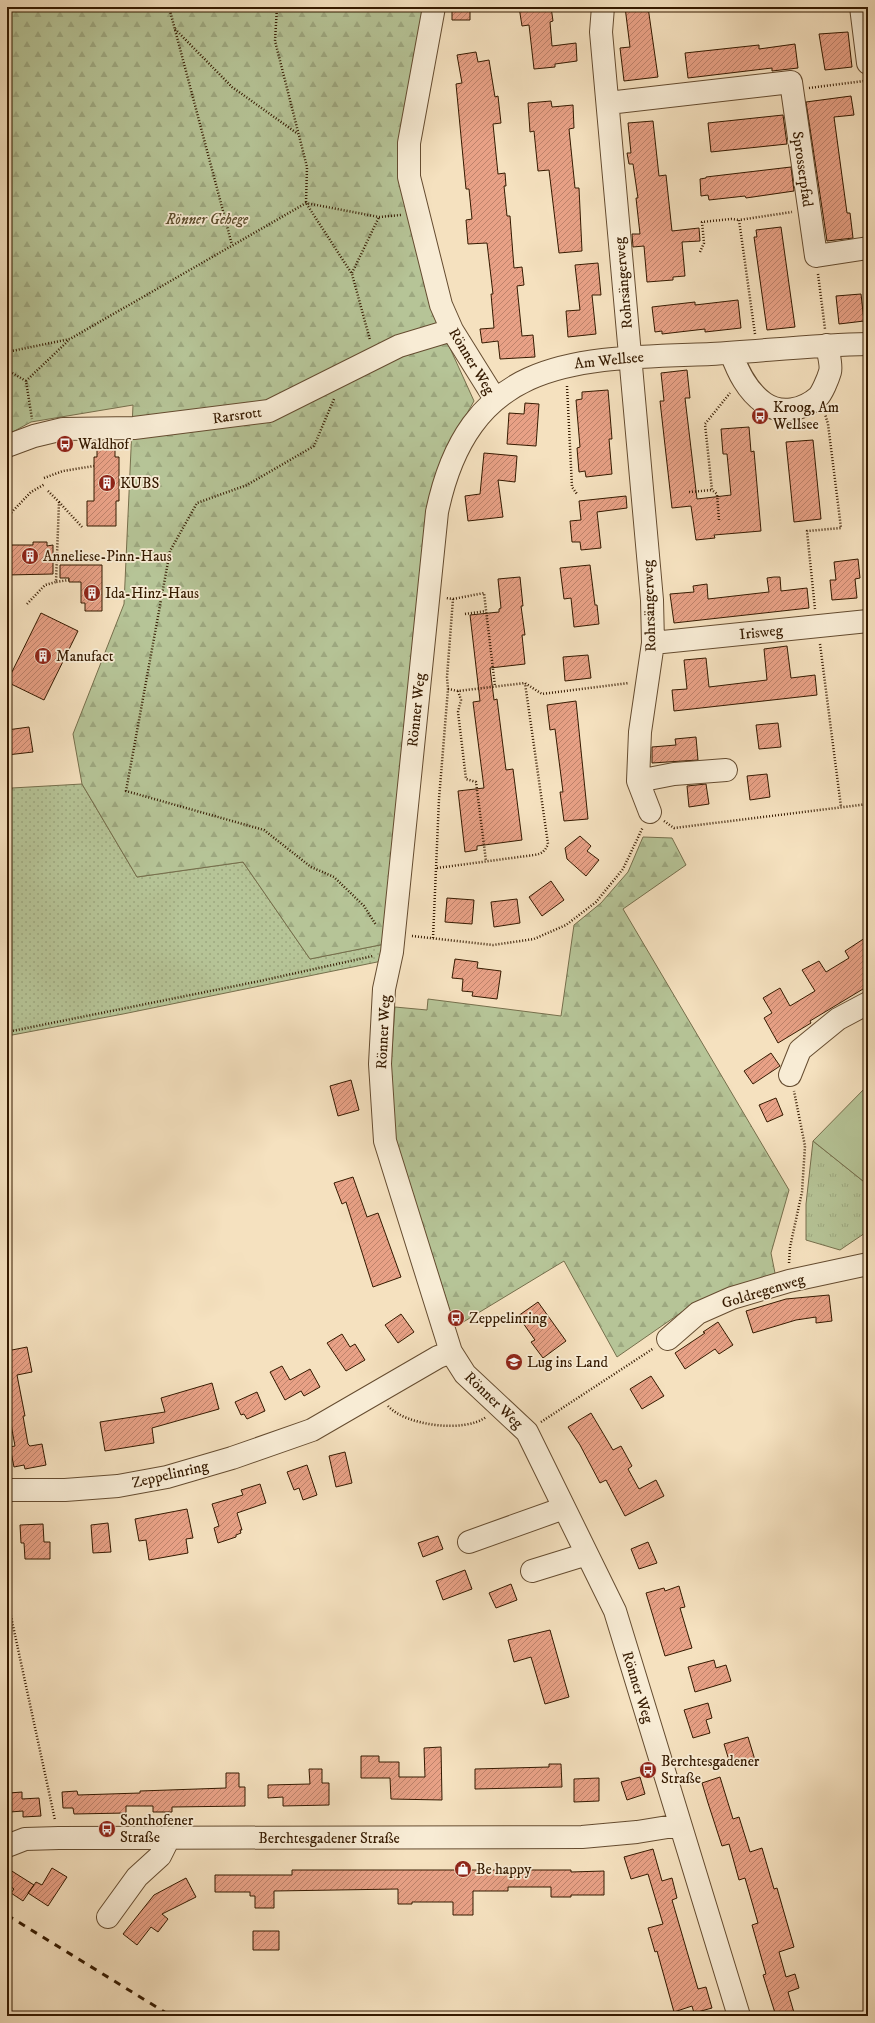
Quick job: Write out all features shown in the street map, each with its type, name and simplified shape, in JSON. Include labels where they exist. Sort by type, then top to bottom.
[{"type":"street","name":"Rönner Weg","points":[[434,7],[409,143],[409,177],[417,213],[442,305],[452,330],[495,399],[466,433],[452,460],[441,491],[437,512],[428,596],[385,930],[384,989],[380,1064],[385,1141],[451,1352],[465,1374],[527,1432],[615,1611],[739,2016]]},
{"type":"street","name":"Rohrsängerweg","points":[[603,7],[600,32],[608,103],[629,357],[652,600],[654,643],[640,732],[638,781],[650,812]]},
{"type":"street","points":[[861,7],[868,63]]},
{"type":"street","points":[[608,103],[792,86]]},
{"type":"street","name":"Sprosserpfad","points":[[792,86],[808,209],[816,256]]},
{"type":"street","points":[[816,256],[868,248]]},
{"type":"street","name":"Rarsrott","points":[[7,446],[34,436],[63,430],[134,428],[269,411],[399,346],[452,330]]},
{"type":"street","name":"Am Wellsee","points":[[495,399],[527,379],[565,365],[629,357],[731,353],[827,345],[868,344]]},
{"type":"street","points":[[731,353],[738,373],[764,403],[775,408],[788,410],[801,408],[819,396],[830,372],[827,345]]},
{"type":"street","name":"Irisweg","points":[[654,643],[868,621]]},
{"type":"street","points":[[638,781],[674,774],[726,770]]},
{"type":"street","points":[[790,1075],[800,1050],[838,1019],[868,1003]]},
{"type":"street","name":"Goldregenweg","points":[[668,1339],[698,1313],[732,1298],[789,1281],[868,1264]]},
{"type":"street","name":"Zeppelinring","points":[[7,1490],[65,1490],[118,1486],[168,1477],[232,1458],[312,1430],[438,1357],[451,1352]]},
{"type":"street","points":[[469,1542],[564,1508]]},
{"type":"street","points":[[532,1571],[587,1554]]},
{"type":"street","name":"Berchtesgadener Straße","points":[[7,1846],[25,1839],[59,1838],[582,1837],[637,1832],[680,1825]]},
{"type":"street","points":[[108,1917],[137,1877],[160,1856],[169,1838]]},
{"type":"path","points":[[169,7],[232,245]]},
{"type":"path","points":[[277,7],[275,41],[307,167],[306,202],[352,274],[375,357]]},
{"type":"path","points":[[174,29],[232,87],[298,135]]},
{"type":"path","points":[[792,86],[868,80]]},
{"type":"path","points":[[26,382],[70,339],[306,202],[379,217],[417,213]]},
{"type":"path","points":[[700,252],[704,243],[702,222],[731,219],[739,220],[808,209]]},
{"type":"path","points":[[352,274],[379,217]]},
{"type":"path","points":[[739,220],[757,350]]},
{"type":"path","points":[[816,256],[827,345]]},
{"type":"path","points":[[7,352],[70,339]]},
{"type":"path","points":[[7,370],[26,382],[34,436]]},
{"type":"path","points":[[712,490],[705,424],[743,380]]},
{"type":"path","points":[[568,392],[572,487],[577,494]]},
{"type":"path","points":[[819,396],[828,424],[841,528],[807,531],[817,626],[841,807]]},
{"type":"path","points":[[335,398],[314,446],[247,485],[197,504],[170,550],[126,791],[264,830],[311,867],[334,877],[364,906],[385,930],[433,938],[493,945],[534,939],[566,924],[596,902],[623,869],[650,812],[674,828],[868,804]]},
{"type":"path","points":[[44,478],[63,471],[94,466]]},
{"type":"path","points":[[7,517],[8,513],[31,492],[45,484]]},
{"type":"path","points":[[689,492],[712,490],[717,494],[719,520]]},
{"type":"path","points":[[48,491],[82,527]]},
{"type":"path","points":[[56,582],[59,502]]},
{"type":"path","points":[[27,604],[45,585],[69,580]]},
{"type":"path","points":[[428,596],[453,599],[484,593],[496,686]]},
{"type":"path","points":[[433,938],[439,799],[448,689],[447,677],[453,599]]},
{"type":"path","points":[[465,614],[486,611]]},
{"type":"path","points":[[448,689],[458,691],[525,683],[542,694],[648,681]]},
{"type":"path","points":[[437,868],[541,854],[548,844],[525,683]]},
{"type":"path","points":[[458,691],[461,700],[458,712],[466,779],[476,782],[486,861]]},
{"type":"path","points":[[7,1032],[260,981],[374,956]]},
{"type":"path","points":[[789,1281],[790,1246],[802,1192],[805,1146],[790,1075]]},
{"type":"path","points":[[527,1432],[668,1339]]},
{"type":"path","points":[[377,1393],[390,1408],[406,1418],[432,1424],[459,1426],[480,1422],[500,1407]]},
{"type":"path","points":[[7,1598],[59,1838]]},
{"type":"green space","name":"Rönner Gehege","points":[[7,7],[428,7],[404,142],[439,324],[474,401],[445,452],[385,944],[310,959],[243,862],[137,877],[82,784],[73,734],[124,604],[133,405],[31,422],[7,435]]},
{"type":"green space","points":[[82,784],[137,877],[243,862],[310,959],[385,944],[382,961],[7,1036],[7,822],[12,788]]},
{"type":"green space","points":[[643,837],[672,838],[686,865],[623,909],[789,1190],[771,1253],[776,1278],[692,1305],[617,1357],[564,1261],[455,1327],[395,1138],[391,1064],[395,1007],[427,1010],[428,999],[561,1016],[574,925],[601,903],[628,872]]},
{"type":"green space","points":[[868,1085],[868,1185],[813,1141]]},
{"type":"green space","points":[[813,1141],[868,1185],[868,1231],[840,1250],[806,1240],[806,1204]]},
{"type":"building","points":[[452,7],[470,7],[470,20],[452,20]]},
{"type":"building","points":[[519,7],[551,7],[553,21],[550,22],[552,46],[576,43],[577,61],[555,64],[555,67],[534,69],[529,25],[522,26]]},
{"type":"building","points":[[625,7],[648,7],[658,77],[624,81],[620,48],[630,47]]},
{"type":"building","points":[[848,32],[852,67],[825,70],[819,34]]},
{"type":"building","points":[[795,44],[798,68],[772,71],[772,68],[688,78],[685,53],[759,45],[759,49]]},
{"type":"building","points":[[476,52],[478,62],[489,60],[495,97],[498,96],[501,123],[493,124],[498,174],[505,173],[506,186],[504,186],[507,216],[510,216],[514,268],[522,267],[524,285],[517,286],[522,336],[533,335],[535,357],[500,359],[498,341],[482,343],[480,329],[494,328],[491,294],[493,294],[487,243],[468,244],[466,220],[472,219],[469,189],[466,189],[456,84],[462,83],[457,55]]},
{"type":"building","points":[[851,96],[854,115],[834,117],[847,213],[850,213],[853,238],[827,241],[806,102]]},
{"type":"building","points":[[551,101],[552,107],[573,105],[574,128],[569,129],[575,188],[579,188],[582,251],[559,253],[549,170],[538,171],[534,131],[530,132],[528,103]]},
{"type":"building","points":[[783,115],[787,144],[711,152],[708,123]]},
{"type":"building","points":[[653,121],[659,176],[666,175],[672,231],[699,228],[700,241],[682,242],[685,276],[673,277],[673,280],[647,282],[644,246],[633,247],[632,234],[640,234],[636,198],[638,198],[633,164],[629,164],[627,153],[631,153],[628,123]]},
{"type":"building","points":[[791,167],[794,191],[746,198],[745,196],[709,200],[708,195],[701,196],[700,179],[706,177]]},
{"type":"building","points":[[781,227],[795,327],[767,330],[754,237],[757,237],[756,230]]},
{"type":"building","points":[[598,263],[601,295],[592,295],[596,334],[568,337],[566,311],[580,310],[575,265]]},
{"type":"building","points":[[861,294],[864,321],[839,324],[836,296]]},
{"type":"building","points":[[738,300],[741,328],[705,332],[705,329],[662,334],[662,331],[655,332],[652,307],[695,302],[695,305]]},
{"type":"building","points":[[687,370],[690,398],[685,398],[697,499],[731,495],[727,454],[723,454],[721,429],[749,427],[751,452],[754,451],[761,531],[714,535],[715,538],[696,540],[691,506],[672,508],[660,401],[664,401],[661,373]]},
{"type":"building","points":[[608,390],[612,439],[609,439],[612,474],[586,477],[585,471],[579,472],[577,448],[580,447],[576,400],[582,399],[582,392]]},
{"type":"building","points":[[525,403],[539,404],[536,446],[507,444],[509,413],[524,414]]},
{"type":"building","points":[[813,440],[821,519],[794,522],[786,442]]},
{"type":"building","name":"KUBS","points":[[97,445],[115,445],[115,457],[119,457],[119,501],[116,501],[116,526],[87,526],[87,501],[94,501],[94,457],[97,457]]},
{"type":"building","points":[[484,453],[517,456],[515,482],[498,480],[503,517],[468,521],[465,496],[480,494]]},
{"type":"building","points":[[626,496],[627,508],[597,512],[601,548],[581,550],[580,542],[572,542],[570,521],[581,520],[579,501]]},
{"type":"building","name":"Anneliese-Pinn-Haus","points":[[33,542],[47,542],[47,546],[53,545],[53,574],[7,575],[7,545],[33,545]]},
{"type":"building","points":[[858,559],[860,578],[855,579],[857,598],[832,600],[830,580],[836,580],[834,562]]},
{"type":"building","name":"Ida-Hinz-Haus","points":[[60,565],[102,565],[102,611],[85,611],[85,603],[81,603],[81,582],[69,582],[69,578],[60,578]]},
{"type":"building","points":[[590,565],[599,624],[574,627],[571,598],[564,599],[560,568]]},
{"type":"building","points":[[520,577],[523,606],[521,606],[525,635],[522,635],[525,664],[490,668],[494,700],[497,699],[506,770],[513,769],[522,840],[477,846],[477,850],[465,852],[458,791],[484,788],[473,702],[480,701],[470,615],[499,612],[499,609],[501,608],[498,579]]},
{"type":"building","points":[[780,577],[781,591],[807,588],[809,608],[674,623],[670,594],[694,592],[693,586],[707,584],[708,599],[769,592],[767,578]]},
{"type":"building","name":"Manufact","points":[[41,613],[78,631],[44,700],[7,682]]},
{"type":"building","points":[[787,646],[791,678],[815,675],[817,695],[674,711],[672,690],[687,689],[684,660],[706,658],[709,687],[767,680],[764,649]]},
{"type":"building","points":[[588,655],[591,678],[565,681],[563,657]]},
{"type":"building","points":[[576,701],[588,819],[564,821],[560,792],[563,792],[555,729],[550,730],[547,705]]},
{"type":"building","points":[[778,723],[781,747],[759,749],[756,725]]},
{"type":"building","points":[[29,727],[33,752],[7,755],[7,730]]},
{"type":"building","points":[[696,737],[698,760],[652,763],[652,747],[676,745],[675,739]]},
{"type":"building","points":[[767,774],[770,797],[750,800],[747,776]]},
{"type":"building","points":[[706,784],[709,804],[689,807],[687,786]]},
{"type":"building","points":[[580,836],[591,846],[587,851],[599,860],[586,876],[567,859],[565,848]]},
{"type":"building","points":[[551,881],[564,900],[542,916],[529,897]]},
{"type":"building","points":[[447,898],[474,900],[472,924],[445,922]]},
{"type":"building","points":[[517,899],[520,923],[494,927],[491,902]]},
{"type":"building","points":[[868,936],[868,986],[810,1021],[811,1023],[778,1043],[764,1018],[772,1013],[763,998],[780,988],[790,1006],[815,991],[802,970],[819,961],[826,972],[849,958],[845,951]]},
{"type":"building","points":[[455,959],[478,962],[477,968],[501,971],[497,999],[472,996],[473,992],[462,991],[463,979],[452,978]]},
{"type":"building","points":[[771,1053],[780,1066],[753,1084],[744,1071]]},
{"type":"building","points":[[351,1080],[359,1110],[338,1116],[330,1086]]},
{"type":"building","points":[[776,1098],[783,1115],[767,1122],[759,1105]]},
{"type":"building","points":[[353,1177],[367,1217],[378,1213],[401,1277],[373,1287],[346,1202],[342,1204],[334,1183]]},
{"type":"building","points":[[829,1295],[832,1321],[816,1323],[816,1317],[796,1320],[753,1333],[746,1311],[786,1299]]},
{"type":"building","points":[[538,1302],[566,1341],[543,1358],[531,1342],[535,1340],[518,1316]]},
{"type":"building","points":[[401,1314],[414,1332],[398,1343],[385,1325]]},
{"type":"building","points":[[718,1322],[733,1345],[719,1354],[715,1349],[685,1369],[675,1353],[705,1333],[703,1332]]},
{"type":"building","points":[[342,1334],[350,1347],[355,1344],[365,1360],[346,1371],[327,1343]]},
{"type":"building","points":[[27,1347],[32,1372],[17,1375],[25,1416],[23,1416],[28,1444],[30,1446],[42,1444],[46,1465],[25,1469],[24,1465],[14,1467],[10,1447],[15,1446],[10,1419],[7,1420],[7,1351]]},
{"type":"building","points":[[282,1366],[290,1380],[310,1369],[320,1387],[304,1396],[301,1391],[285,1400],[270,1372]]},
{"type":"building","points":[[651,1376],[664,1396],[642,1409],[630,1389]]},
{"type":"building","points":[[212,1383],[219,1409],[152,1428],[154,1443],[105,1451],[100,1422],[165,1412],[161,1398]]},
{"type":"building","points":[[257,1392],[265,1411],[247,1419],[244,1414],[241,1415],[235,1402]]},
{"type":"building","points":[[591,1413],[613,1450],[621,1446],[632,1466],[628,1469],[639,1489],[656,1480],[664,1496],[625,1516],[606,1480],[600,1483],[580,1445],[568,1427]]},
{"type":"building","points":[[345,1452],[352,1483],[336,1487],[329,1456]]},
{"type":"building","points":[[307,1465],[317,1495],[303,1500],[299,1488],[294,1490],[287,1472]]},
{"type":"building","points":[[260,1484],[266,1503],[237,1513],[242,1530],[240,1530],[241,1533],[236,1535],[236,1537],[218,1543],[214,1528],[219,1526],[212,1504],[243,1495],[241,1490]]},
{"type":"building","points":[[187,1509],[193,1538],[186,1539],[188,1553],[149,1560],[146,1540],[139,1541],[135,1519]]},
{"type":"building","points":[[108,1523],[111,1552],[93,1553],[91,1525]]},
{"type":"building","points":[[43,1524],[44,1542],[50,1542],[50,1559],[25,1559],[24,1543],[21,1543],[20,1525]]},
{"type":"building","points":[[438,1536],[443,1549],[423,1557],[418,1543]]},
{"type":"building","points":[[648,1542],[657,1563],[639,1569],[631,1549]]},
{"type":"building","points":[[465,1570],[472,1589],[443,1600],[436,1581]]},
{"type":"building","points":[[511,1584],[517,1600],[496,1608],[489,1593]]},
{"type":"building","points":[[679,1586],[685,1607],[680,1608],[692,1648],[665,1656],[646,1593],[664,1588],[665,1591]]},
{"type":"building","points":[[550,1630],[569,1697],[545,1704],[531,1657],[514,1662],[508,1640]]},
{"type":"building","points":[[714,1660],[716,1668],[726,1665],[731,1681],[695,1692],[688,1667]]},
{"type":"building","points":[[708,1703],[712,1718],[706,1720],[710,1733],[693,1738],[684,1710]]},
{"type":"building","points":[[748,1737],[755,1760],[731,1767],[724,1744]]},
{"type":"building","points":[[441,1747],[442,1800],[391,1799],[390,1778],[361,1778],[361,1756],[379,1756],[379,1762],[399,1762],[399,1777],[425,1777],[424,1748]]},
{"type":"building","points":[[549,1764],[561,1764],[562,1787],[475,1789],[475,1769],[549,1767]]},
{"type":"building","points":[[309,1769],[322,1769],[322,1783],[329,1783],[329,1805],[283,1806],[283,1797],[268,1798],[268,1785],[310,1784]]},
{"type":"building","points":[[226,1773],[239,1773],[239,1787],[245,1787],[245,1806],[172,1807],[172,1812],[153,1812],[153,1806],[126,1806],[126,1813],[74,1814],[73,1808],[63,1808],[62,1792],[77,1791],[78,1795],[226,1788]]},
{"type":"building","points":[[640,1777],[645,1794],[627,1800],[621,1782]]},
{"type":"building","points":[[720,1777],[733,1819],[739,1817],[750,1852],[762,1848],[774,1889],[777,1888],[794,1947],[779,1952],[786,1977],[795,1974],[799,1988],[788,1992],[795,2016],[776,2016],[763,1975],[766,1974],[752,1925],[758,1923],[745,1878],[739,1880],[729,1844],[722,1846],[708,1803],[702,1783]]},
{"type":"building","points":[[599,1778],[599,1801],[574,1802],[574,1779]]},
{"type":"building","points":[[22,1792],[22,1799],[39,1798],[41,1816],[23,1817],[23,1811],[10,1812],[9,1793]]},
{"type":"building","points":[[653,1849],[662,1881],[672,1878],[677,1898],[672,1900],[698,1989],[706,1987],[712,2008],[694,2013],[692,2006],[674,2012],[657,1951],[655,1952],[648,1928],[663,1924],[648,1874],[631,1879],[624,1857]]},
{"type":"building","points":[[7,1868],[34,1885],[23,1901],[11,1893],[14,1889],[7,1884]]},
{"type":"building","points":[[52,1868],[67,1877],[48,1906],[28,1893],[36,1882],[42,1885]]},
{"type":"building","points":[[292,1870],[604,1871],[604,1895],[571,1895],[571,1897],[551,1897],[551,1887],[508,1887],[508,1891],[473,1891],[473,1915],[453,1915],[453,1902],[412,1902],[412,1904],[398,1904],[398,1889],[274,1891],[274,1908],[255,1908],[255,1896],[250,1896],[250,1892],[215,1892],[215,1875],[292,1875]]},
{"type":"building","points":[[186,1878],[196,1897],[162,1914],[168,1919],[158,1932],[151,1927],[137,1945],[123,1934],[154,1895]]},
{"type":"building","points":[[253,1931],[279,1931],[279,1950],[253,1950]]},
{"type":"railway","points":[[7,1915],[171,2016]]},
{"type":"place","name":"Kroog, Am Wellsee","points":[[760,416]]},
{"type":"place","name":"Waldhof","points":[[65,444]]},
{"type":"place","name":"KUBS","points":[[107,483]]},
{"type":"place","name":"Anneliese-Pinn-Haus","points":[[30,556]]},
{"type":"place","name":"Ida-Hinz-Haus","points":[[92,593]]},
{"type":"place","name":"Manufact","points":[[43,656]]},
{"type":"place","name":"Zeppelinring","points":[[456,1318]]},
{"type":"place","name":"Lug ins Land","points":[[514,1362]]},
{"type":"place","name":"Berchtesgadener Straße","points":[[648,1770]]},
{"type":"place","name":"Sonthofener Straße","points":[[107,1829]]},
{"type":"place","name":"Be happy","points":[[463,1869]]}]
